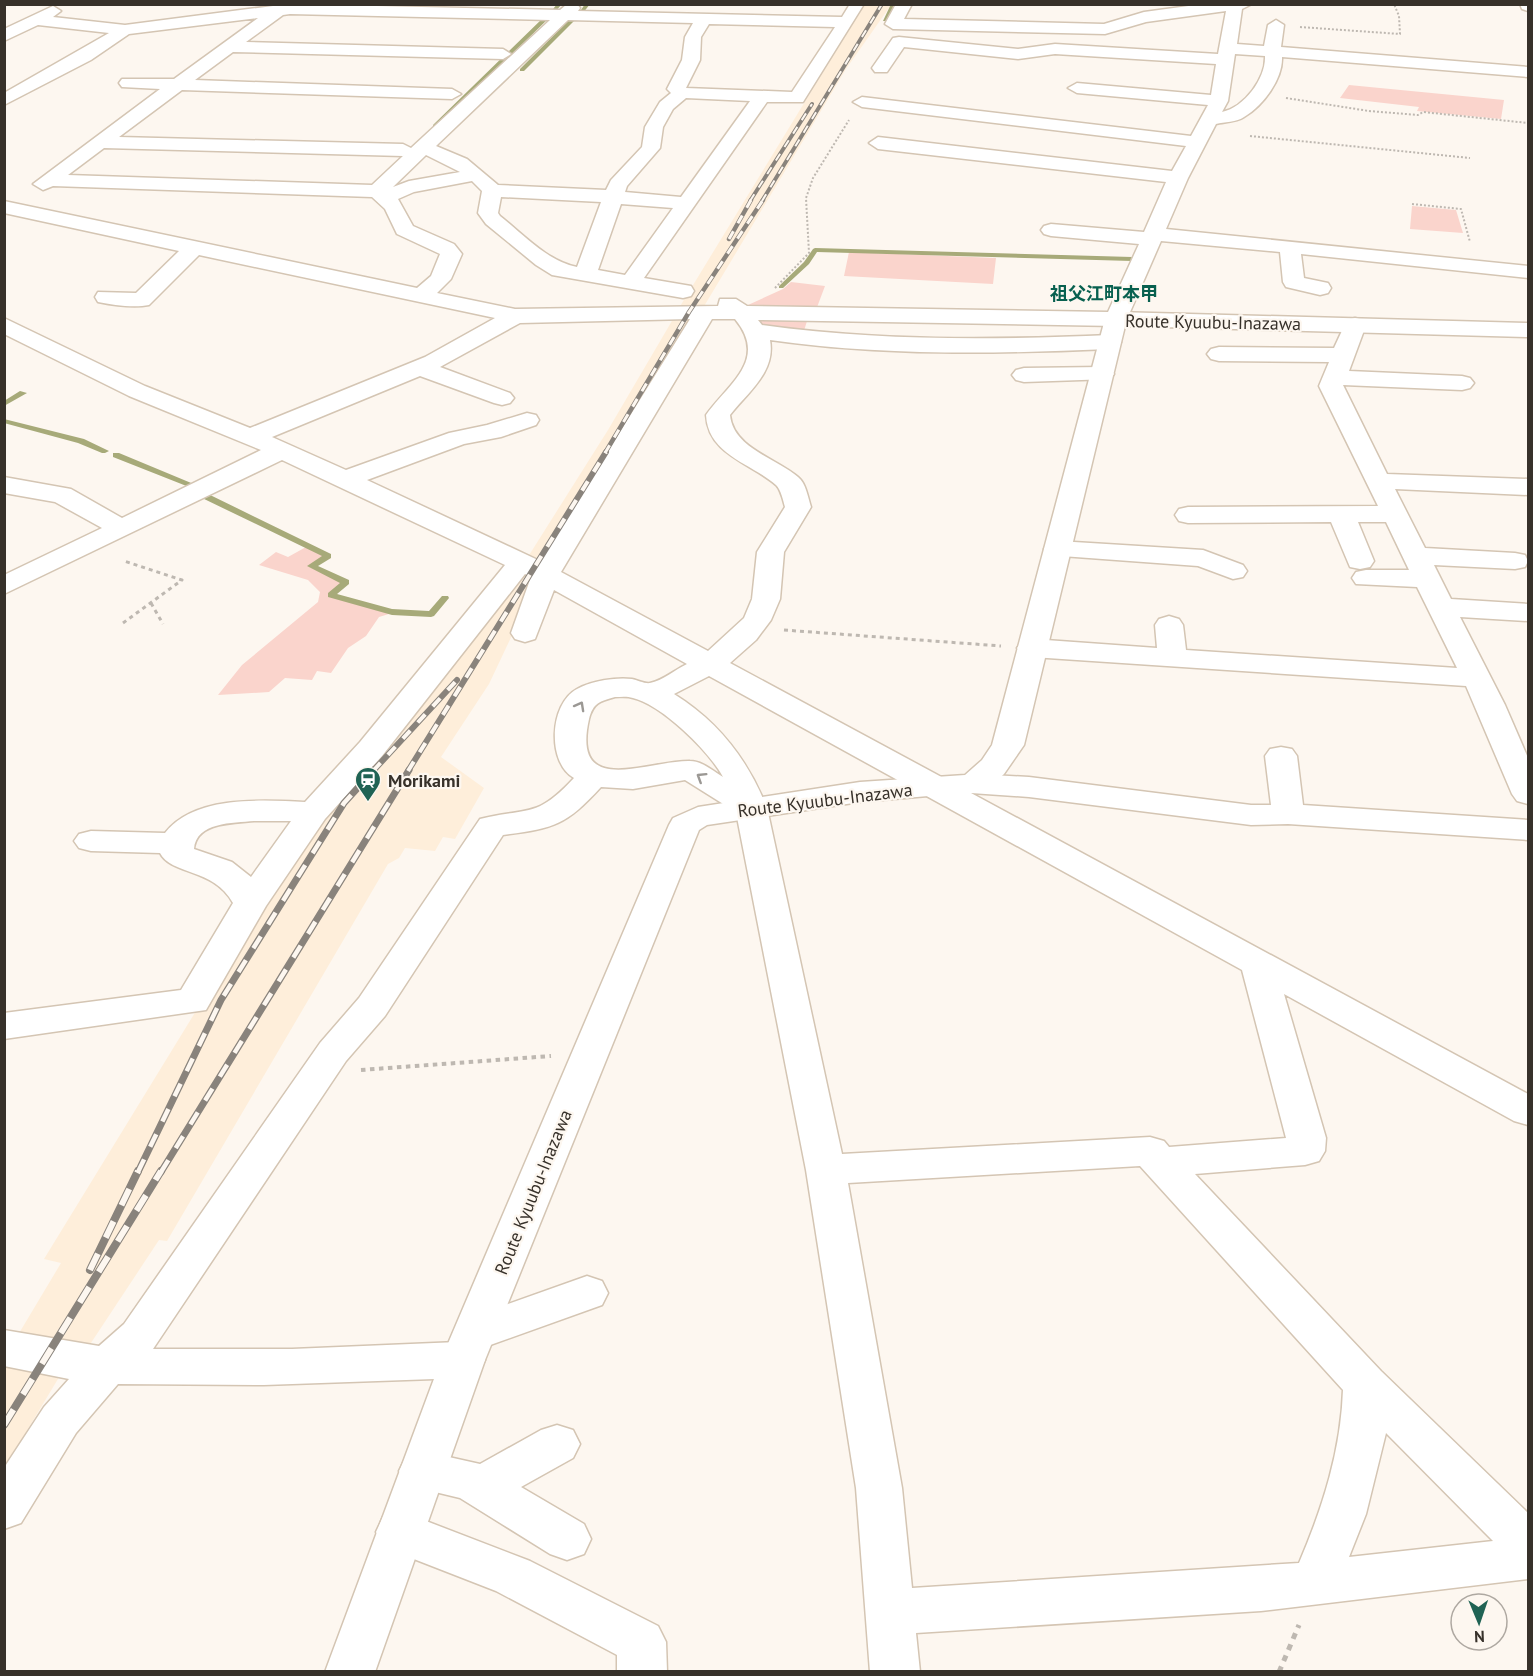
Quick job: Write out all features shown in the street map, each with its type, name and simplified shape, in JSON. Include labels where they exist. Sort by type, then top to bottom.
[{"type":"street","points":[[4,36],[65,4]]},
{"type":"street","points":[[704,19],[693,37],[691,60],[676,89],[682,93],[798,98],[858,4]]},
{"type":"street","points":[[904,4],[893,24],[1104,21],[1238,5],[1218,101],[1178,178],[1113,330]]},
{"type":"street","points":[[4,15],[125,30],[284,7],[559,10],[704,19],[847,22]]},
{"type":"street","points":[[7,208],[49,180],[284,7]]},
{"type":"street","points":[[374,193],[423,149],[559,10]]},
{"type":"street","points":[[862,102],[911,109],[1204,131],[1237,114],[1259,94],[1274,69],[1272,51],[1276,25]]},
{"type":"street","points":[[4,100],[85,56],[125,30]]},
{"type":"street","points":[[881,68],[899,42],[1018,54],[1055,49],[1228,54],[1272,51],[1528,72]]},
{"type":"street","points":[[229,47],[503,54]]},
{"type":"street","points":[[128,83],[175,87],[452,94]]},
{"type":"street","points":[[1077,88],[1218,101]]},
{"type":"street","points":[[911,109],[931,92]]},
{"type":"street","points":[[585,275],[618,184],[651,148],[654,127],[666,106],[682,93]]},
{"type":"street","points":[[609,313],[626,282],[762,97]]},
{"type":"street","points":[[100,142],[403,150],[374,193]]},
{"type":"street","points":[[881,165],[885,144],[1178,178]]},
{"type":"street","points":[[423,149],[439,151],[474,175],[492,191],[614,196],[686,203]]},
{"type":"street","points":[[933,168],[948,151]]},
{"type":"street","points":[[49,180],[374,193],[474,175]]},
{"type":"street","points":[[492,191],[488,213],[493,220],[543,261],[560,270],[683,291]]},
{"type":"street","points":[[374,193],[397,212],[404,230],[447,248],[451,254],[440,279],[421,296]]},
{"type":"street","points":[[7,208],[514,316],[730,312],[1113,330]]},
{"type":"street","points":[[1051,230],[1290,246],[1528,272]]},
{"type":"street","points":[[1290,246],[1294,282],[1320,288]]},
{"type":"street","points":[[105,297],[141,300],[195,247]]},
{"type":"street","points":[[730,312],[827,341],[917,348],[1113,330]]},
{"type":"street","points":[[4,1026],[193,1000],[250,903],[314,812],[533,568],[730,312]]},
{"type":"street","points":[[653,693],[711,662],[746,635],[766,600],[765,577],[769,555],[798,507],[790,483],[736,448],[719,429],[718,415],[758,366],[762,355],[759,338],[730,312]]},
{"type":"street","points":[[250,437],[420,368],[514,316]]},
{"type":"street","points":[[4,325],[137,391],[282,450],[533,568],[711,662],[932,787],[1528,1111]]},
{"type":"street","points":[[1355,326],[1330,386],[1380,481],[1477,678],[1520,756],[1528,794]]},
{"type":"street","name":"Route Kyuubu-Inazawa","points":[[350,1671],[469,1347],[685,825],[698,817],[860,792],[974,784],[993,767],[1008,745],[1113,330],[1355,326],[1528,330]]},
{"type":"street","points":[[1219,354],[1339,366],[1462,383]]},
{"type":"street","points":[[420,368],[502,398]]},
{"type":"street","points":[[1024,375],[1102,374]]},
{"type":"street","points":[[344,480],[458,438],[492,432],[527,420]]},
{"type":"street","points":[[4,586],[282,450]]},
{"type":"street","points":[[1380,481],[1528,487]]},
{"type":"street","points":[[4,485],[62,495],[121,528]]},
{"type":"street","points":[[1341,514],[1363,570],[1515,561]]},
{"type":"street","points":[[1188,515],[1396,514]]},
{"type":"street","points":[[1058,549],[1203,558],[1233,571]]},
{"type":"street","points":[[525,633],[533,568]]},
{"type":"street","points":[[1442,607],[1528,612]]},
{"type":"street","points":[[1168,625],[1172,657]]},
{"type":"street","points":[[1032,648],[1477,678]]},
{"type":"street","points":[[751,808],[690,770],[648,778],[605,779],[575,766],[569,747],[576,711],[585,697],[608,688],[646,690],[653,693],[679,711],[724,756],[736,771],[751,808],[826,1170],[879,1488],[895,1671]]},
{"type":"street","points":[[1281,756],[1288,814]]},
{"type":"street","points":[[4,1509],[60,1420],[107,1366],[139,1336],[333,1052],[372,1007],[492,826],[540,820],[565,807],[594,776]]},
{"type":"street","points":[[974,784],[1029,787],[1251,815],[1288,814],[1528,830]]},
{"type":"street","points":[[250,903],[242,885],[226,871],[177,854],[174,843],[177,835],[191,824],[210,817],[244,812],[314,812]]},
{"type":"street","points":[[91,841],[174,843]]},
{"type":"street","points":[[1160,1162],[1305,1151],[1306,1138],[1258,964]]},
{"type":"street","points":[[826,1170],[1150,1151],[1365,1384],[1528,1544]]},
{"type":"street","points":[[4,1348],[45,1358],[141,1369],[341,1367],[469,1347],[587,1293]]},
{"type":"street","points":[[1315,1583],[1346,1503],[1364,1429],[1365,1384]]},
{"type":"street","points":[[481,1486],[557,1444]]},
{"type":"street","points":[[422,1471],[470,1480],[567,1539]]},
{"type":"street","points":[[400,1532],[513,1575],[641,1642],[642,1671]]},
{"type":"street","points":[[890,1612],[1261,1589],[1528,1558]]},
{"type":"path","points":[[1276,25],[1400,34],[1399,16],[1394,4]]},
{"type":"path","points":[[1259,94],[1369,111],[1418,115],[1423,112],[1528,123]]},
{"type":"path","points":[[730,312],[770,292],[784,281],[809,253],[806,198],[822,162],[862,102]]},
{"type":"path","points":[[1204,131],[1470,158]]},
{"type":"path","points":[[1412,204],[1461,209],[1467,238],[1481,268]]},
{"type":"path","points":[[123,623],[182,580],[124,561]]},
{"type":"path","points":[[151,603],[163,624]]},
{"type":"path","points":[[751,628],[1032,648]]},
{"type":"path","points":[[319,1073],[591,1053]]},
{"type":"shaded area","points":[[864,5],[891,5],[846,69],[703,308],[679,308]]},
{"type":"shaded area","points":[[1349,85],[1504,100],[1501,119],[1417,111],[1419,107],[1340,98]]},
{"type":"shaded area","points":[[1412,206],[1456,210],[1463,233],[1410,229]]},
{"type":"shaded area","points":[[849,252],[996,258],[993,284],[844,276]]},
{"type":"shaded area","points":[[791,282],[825,286],[816,310],[748,310],[748,305],[783,289]]},
{"type":"shaded area","points":[[676,314],[698,315],[544,568],[526,560],[608,430]]},
{"type":"shaded area","points":[[754,318],[808,318],[802,337],[761,329]]},
{"type":"shaded area","points":[[306,547],[324,556],[308,566],[343,582],[328,596],[392,613],[379,617],[366,636],[348,648],[331,673],[317,671],[312,680],[285,678],[269,692],[218,695],[242,665],[318,602],[320,592],[308,580],[259,565],[276,552],[288,557]]},
{"type":"shaded area","points":[[522,566],[540,576],[489,684],[441,757],[484,788],[455,839],[443,837],[435,851],[405,848],[399,858],[388,864],[167,1241],[159,1240],[85,1352],[15,1340],[61,1263],[44,1259],[313,820]]},
{"type":"shaded area","points":[[5,1358],[64,1369],[5,1467]]},
{"type":"waterway","points":[[552,12],[560,4]]},
{"type":"waterway","points":[[581,12],[588,4]]},
{"type":"waterway","points":[[885,20],[894,4]]},
{"type":"waterway","points":[[435,126],[546,18]]},
{"type":"waterway","points":[[522,70],[574,18]]},
{"type":"waterway","points":[[781,287],[807,263],[815,250],[1132,259]]},
{"type":"waterway","points":[[4,404],[23,393]]},
{"type":"waterway","points":[[4,421],[81,441],[105,451]]},
{"type":"waterway","points":[[116,455],[192,485]]},
{"type":"waterway","points":[[203,495],[328,556],[311,566],[346,582],[331,595],[392,612],[431,614],[445,598]]},
{"type":"railway","points":[[762,201],[882,4]]},
{"type":"railway","points":[[750,201],[812,104]]},
{"type":"railway","points":[[729,239],[751,200]]},
{"type":"railway","points":[[605,453],[689,312],[763,200]]},
{"type":"railway","points":[[408,771],[606,452]]},
{"type":"railway","points":[[373,771],[457,680]]},
{"type":"railway","points":[[138,1172],[221,1000],[344,803],[374,770]]},
{"type":"railway","points":[[161,1172],[409,770]]},
{"type":"railway","points":[[90,1270],[138,1171]]},
{"type":"railway","points":[[4,1425],[161,1171]]},
{"type":"place","name":"Morikami","points":[[368,803]]},
{"type":"district","name":"祖父江町本甲","points":[[1104,293]]}]
